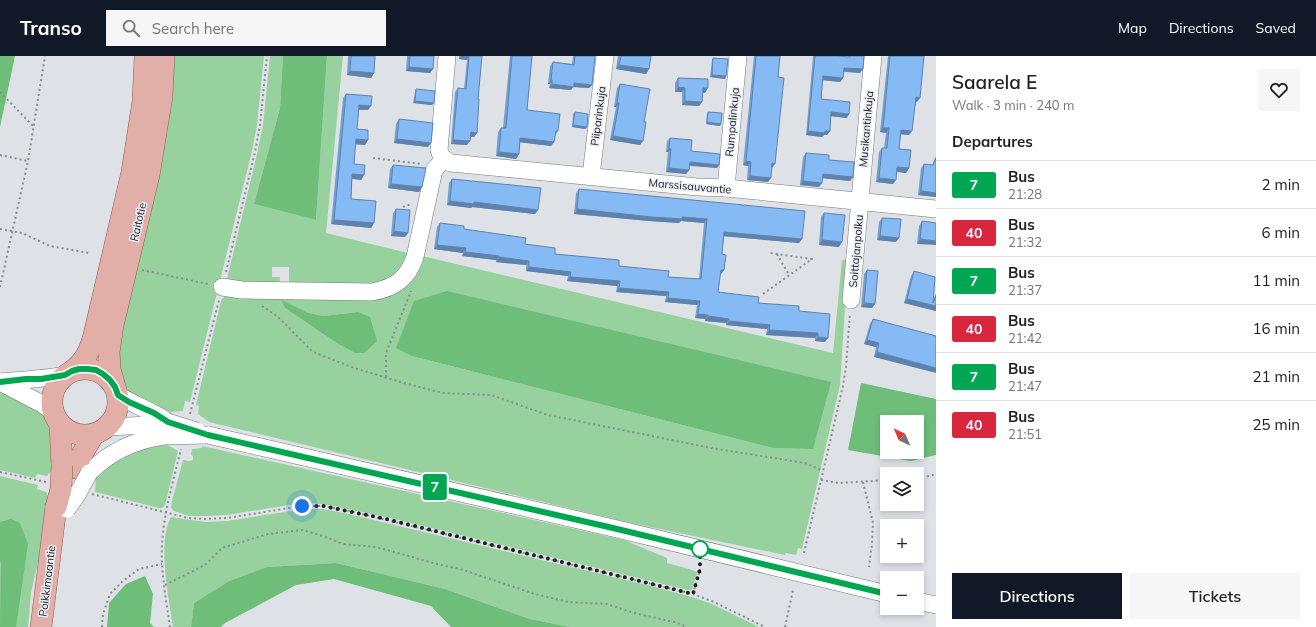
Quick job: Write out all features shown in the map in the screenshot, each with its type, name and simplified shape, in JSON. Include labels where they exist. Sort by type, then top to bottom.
[{"type":"main road","name":"Raitotie","points":[[68,373],[80,366],[91,346],[132,172],[143,101],[145,56]]},
{"type":"main road","name":"Raitotie","points":[[116,391],[110,370],[110,345],[113,325],[149,175],[162,96],[164,56]]},
{"type":"main road","points":[[88,369],[96,370],[110,380],[116,391],[118,404],[117,412],[113,420],[101,431],[80,435],[72,433],[57,418],[52,404],[52,396],[59,381],[68,373],[88,369]]},
{"type":"main road","name":"Poikkimaantie","points":[[57,418],[75,469]]},
{"type":"main road","name":"Poikkimaantie","points":[[41,627],[53,534],[80,456],[101,431]]},
{"type":"street","points":[[222,287],[242,290],[372,292],[392,286],[406,275],[411,267],[417,250],[434,170],[444,159],[440,155],[439,150],[447,56]]},
{"type":"street","name":"Piiparinkuja","points":[[591,176],[605,56]]},
{"type":"street","name":"Rumpalinkuja","points":[[726,188],[738,56]]},
{"type":"street","name":"Musikantinkuja","points":[[860,202],[873,56]]},
{"type":"street","name":"Marssisauvantie","points":[[444,159],[451,163],[936,209]]},
{"type":"street","name":"Soittajanpolku","points":[[852,300],[860,202]]},
{"type":"street","points":[[0,382],[41,379],[68,373]]},
{"type":"street","points":[[0,382],[42,404],[57,418]]},
{"type":"street","points":[[116,391],[129,402],[154,413],[166,429]]},
{"type":"street","points":[[101,431],[149,425],[208,435],[880,592]]},
{"type":"street","points":[[75,469],[97,464],[113,452],[130,444],[149,438],[166,429]]},
{"type":"street","points":[[924,602],[936,605]]},
{"type":"path","points":[[0,287],[28,162],[45,56]]},
{"type":"path","points":[[189,418],[222,287],[260,125],[268,56]]},
{"type":"path","points":[[0,92],[34,127]]},
{"type":"path","points":[[0,155],[28,162]]},
{"type":"path","points":[[373,158],[422,164]]},
{"type":"path","points":[[0,229],[22,233],[50,246],[89,253]]},
{"type":"path","points":[[763,294],[812,259],[770,253]]},
{"type":"path","points":[[776,254],[789,275]]},
{"type":"path","points":[[141,270],[222,287]]},
{"type":"path","points":[[242,290],[277,316],[313,352],[354,368],[443,393],[491,395],[548,415],[711,448],[805,463],[823,471]]},
{"type":"path","points":[[386,377],[386,353],[411,291]]},
{"type":"path","points":[[804,553],[845,373],[852,300]]},
{"type":"path","points":[[170,627],[162,564],[163,533],[165,513],[182,447]]},
{"type":"path","points":[[0,472],[49,482]]},
{"type":"path","points":[[924,476],[936,474]]},
{"type":"path","points":[[821,480],[839,483],[880,481]]},
{"type":"path","points":[[863,482],[873,523],[869,567]]},
{"type":"path","points":[[87,493],[188,518],[220,518],[302,506],[323,506],[386,519],[693,594],[714,602],[765,627]]},
{"type":"path","points":[[164,585],[205,564],[222,548],[268,534],[302,530],[343,544],[376,548],[460,569],[535,594],[568,602],[607,604],[634,613],[674,622],[687,627]]},
{"type":"path","points":[[102,627],[103,614],[110,594],[123,581],[139,569],[162,564]]},
{"type":"path","points":[[693,594],[700,569]]},
{"type":"path","points":[[785,627],[793,590]]},
{"type":"green space","points":[[0,56],[15,56],[0,127]]},
{"type":"green space","points":[[166,56],[264,56],[257,125],[252,151],[190,402],[185,401],[183,411],[171,412],[171,414],[144,402],[126,389],[119,376],[117,368]]},
{"type":"green space","points":[[270,56],[283,56],[280,108],[254,204],[316,220],[327,56],[343,56],[326,233],[412,254],[391,283],[289,287],[289,267],[272,267],[272,277],[280,277],[279,287],[230,283],[227,279],[263,125]]},
{"type":"green space","points":[[283,56],[327,56],[316,220],[254,204],[280,108]]},
{"type":"green space","points":[[418,255],[833,353],[842,260],[848,260],[840,385],[802,549],[798,548],[796,555],[786,553],[785,555],[631,523],[209,422],[198,414],[199,406],[196,405],[221,301],[228,294],[373,295]],"holes":[[[282,301],[309,313],[323,316],[358,312],[355,353],[338,344],[285,308]],[[412,356],[813,449],[773,448]]]},
{"type":"green space","points":[[447,291],[831,382],[813,449],[773,448],[412,356],[396,348],[414,301]]},
{"type":"green space","points":[[281,300],[309,313],[323,316],[358,312],[370,317],[377,341],[364,353],[355,353],[338,344],[285,308]]},
{"type":"green space","points":[[861,383],[936,399],[936,455],[924,458],[924,415],[880,415],[880,456],[848,450]]},
{"type":"green space","points":[[0,393],[14,397],[29,404],[42,414],[51,425],[54,439],[56,465],[47,476],[37,474],[35,478],[0,470]]},
{"type":"green space","points":[[164,443],[178,451],[165,505],[162,508],[95,492],[96,476],[102,469],[132,449]]},
{"type":"green space","points":[[202,446],[624,540],[667,558],[667,563],[697,572],[692,590],[688,590],[386,517],[323,504],[302,503],[227,515],[189,516],[174,511],[171,508],[172,501],[183,460],[193,460],[193,456],[191,455],[192,449],[202,448]]},
{"type":"green space","points":[[900,459],[919,459],[911,461]]},
{"type":"green space","points":[[0,476],[38,485],[37,489],[46,492],[51,504],[31,593],[28,627],[0,627]]},
{"type":"green space","points":[[303,509],[323,509],[344,513],[651,586],[712,604],[759,627],[570,627],[530,619],[445,589],[336,563],[267,567],[229,581],[194,603],[191,627],[173,627],[164,555],[167,528],[171,517],[205,522],[227,521]]},
{"type":"green space","points":[[11,519],[20,523],[28,544],[16,627],[0,627],[0,522]]},
{"type":"green space","points":[[336,563],[445,589],[530,619],[570,627],[451,627],[431,606],[334,579],[296,585],[225,623],[221,627],[191,627],[194,603],[229,581],[267,567]]},
{"type":"green space","points":[[145,576],[153,594],[150,623],[154,627],[107,627],[109,603],[126,584]]},
{"type":"building","points":[[351,56],[375,56],[374,73],[350,71]]},
{"type":"building","points":[[410,56],[434,56],[433,69],[409,67]]},
{"type":"building","points":[[469,56],[482,56],[478,99],[477,133],[471,132],[470,141],[453,140],[458,88],[466,89]]},
{"type":"building","points":[[512,56],[532,56],[527,110],[560,114],[558,131],[556,131],[554,142],[520,138],[519,154],[499,152],[501,128],[506,128]]},
{"type":"building","points":[[575,56],[595,56],[592,85],[574,83],[574,87],[552,84],[553,62],[574,65]]},
{"type":"building","points":[[621,56],[651,56],[649,69],[619,65]]},
{"type":"building","points":[[756,56],[780,56],[778,77],[784,78],[775,164],[772,163],[771,178],[750,176],[751,162],[746,161]]},
{"type":"building","points":[[815,56],[864,56],[863,69],[844,68],[843,78],[823,76],[821,99],[850,102],[849,114],[831,112],[830,131],[825,131],[825,133],[808,131]]},
{"type":"building","points":[[890,56],[924,56],[920,98],[916,97],[912,131],[901,130],[899,149],[911,150],[909,168],[897,167],[896,180],[879,178],[882,148],[887,148],[889,128],[883,128]]},
{"type":"building","points":[[713,58],[728,59],[726,76],[712,75]]},
{"type":"building","points":[[678,78],[708,79],[708,88],[703,88],[702,102],[685,101],[685,88],[678,87]]},
{"type":"building","points":[[620,84],[650,89],[644,122],[646,122],[643,141],[613,136],[619,103],[617,103]]},
{"type":"building","points":[[416,89],[435,91],[434,103],[415,101]]},
{"type":"building","points":[[346,94],[372,96],[371,106],[359,105],[357,129],[368,130],[368,140],[356,139],[354,164],[365,165],[364,175],[352,174],[351,199],[376,201],[374,223],[334,220]]},
{"type":"building","points":[[575,112],[588,114],[587,127],[573,125]]},
{"type":"building","points":[[708,112],[722,113],[721,124],[707,122]]},
{"type":"building","points":[[399,119],[433,123],[431,143],[397,139]]},
{"type":"building","points":[[670,138],[692,140],[691,151],[720,154],[719,165],[690,162],[689,170],[669,168],[671,149],[669,148]]},
{"type":"building","points":[[806,153],[829,155],[829,160],[854,162],[853,177],[823,174],[822,183],[803,181]]},
{"type":"building","points":[[936,158],[936,193],[921,191],[924,164],[933,165]]},
{"type":"building","points":[[393,165],[426,168],[422,187],[391,184]]},
{"type":"building","points":[[452,179],[541,188],[538,210],[474,202],[474,204],[450,201]]},
{"type":"building","points":[[579,189],[805,211],[802,239],[724,232],[722,254],[726,255],[724,270],[721,270],[718,292],[759,297],[758,303],[799,306],[799,311],[830,314],[828,338],[818,337],[818,333],[769,330],[770,325],[729,321],[729,319],[698,314],[700,301],[668,298],[669,292],[619,288],[620,281],[570,277],[571,272],[529,267],[529,261],[465,252],[466,248],[437,245],[440,223],[464,226],[464,229],[526,238],[525,244],[555,248],[555,254],[619,260],[619,266],[669,271],[668,277],[701,279],[707,219],[652,217],[577,209]]},
{"type":"building","points":[[396,209],[410,210],[408,233],[394,231]]},
{"type":"building","points":[[824,213],[845,215],[842,242],[822,240]]},
{"type":"building","points":[[882,218],[901,219],[899,238],[880,236]]},
{"type":"building","points":[[922,221],[936,223],[936,241],[920,239]]},
{"type":"building","points":[[867,270],[878,271],[875,304],[864,303]]},
{"type":"building","points":[[914,271],[935,277],[933,303],[936,296],[936,306],[907,299]]},
{"type":"building","points":[[873,319],[936,336],[936,368],[877,352],[879,343],[867,340]]},
{"type":"bus line","name":"7","points":[[0,382],[41,379],[65,375],[79,369],[96,370],[110,380],[118,395],[129,402],[154,413],[168,422],[208,435],[613,528],[880,592]]},
{"type":"route","points":[[302,506],[323,506],[386,519],[693,594],[700,569],[700,549]]}]
